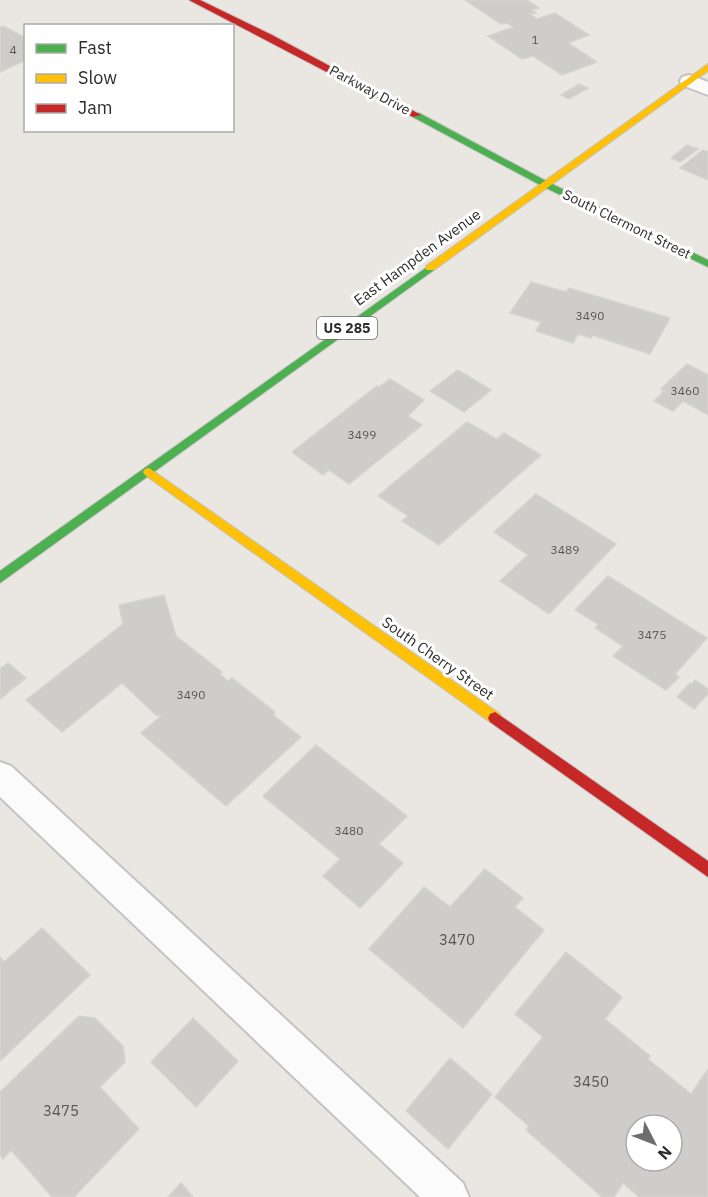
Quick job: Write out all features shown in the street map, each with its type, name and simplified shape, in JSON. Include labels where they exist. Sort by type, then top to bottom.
[{"type":"main road","name":"Parkway Drive","points":[[193,0],[269,37],[545,184]]},
{"type":"main road","name":"East Hampden Avenue","points":[[0,578],[708,67]]},
{"type":"main road","name":"South Clermont Street","points":[[545,184],[708,264]]},
{"type":"main road","name":"South Cherry Street","points":[[149,472],[708,870]]},
{"type":"lane","points":[[689,81],[708,89]]},
{"type":"lane","points":[[0,776],[449,1197]]},
{"type":"building","points":[[465,0],[527,0],[539,8],[532,10],[536,13],[530,14],[537,19],[555,13],[589,35],[568,43],[597,62],[562,75],[533,56],[522,59],[488,36],[514,27],[507,23],[501,24]]},
{"type":"building","points":[[3,26],[24,37],[24,61],[0,72],[0,28]]},
{"type":"building","points":[[579,84],[588,88],[569,99],[561,95]]},
{"type":"building","points":[[687,145],[698,149],[680,162],[671,158]]},
{"type":"building","points":[[703,150],[708,152],[708,180],[680,168]]},
{"type":"building","points":[[531,282],[566,292],[569,288],[670,318],[650,354],[592,335],[591,338],[578,334],[573,343],[536,331],[541,322],[510,313]]},
{"type":"building","points":[[687,364],[708,375],[708,415],[683,401],[673,411],[654,401],[664,391],[661,389]]},
{"type":"building","points":[[458,370],[491,390],[464,412],[430,391]]},
{"type":"building","points":[[390,379],[424,400],[408,416],[422,425],[349,484],[329,470],[323,475],[292,452],[377,386],[379,387]]},
{"type":"building","points":[[467,422],[497,439],[504,433],[541,455],[439,545],[402,521],[408,516],[378,496]]},
{"type":"building","points":[[536,494],[616,544],[549,614],[500,581],[528,555],[494,532]]},
{"type":"building","points":[[608,576],[707,638],[675,674],[679,677],[666,690],[613,656],[623,646],[595,628],[598,624],[575,610]]},
{"type":"building","points":[[164,595],[176,636],[222,672],[220,674],[228,681],[232,678],[275,712],[273,715],[301,737],[226,806],[141,733],[161,716],[156,715],[122,683],[62,732],[26,700],[123,624],[119,605]]},
{"type":"building","points":[[8,663],[26,678],[0,699],[0,669]]},
{"type":"building","points":[[695,680],[708,689],[708,694],[694,709],[677,697]]},
{"type":"building","points":[[316,745],[407,816],[379,844],[403,863],[360,908],[323,876],[340,859],[263,796]]},
{"type":"building","points":[[485,869],[523,898],[515,907],[544,930],[463,1028],[369,949],[424,887],[450,907]]},
{"type":"building","points":[[42,928],[90,975],[0,1061],[0,957],[4,962]]},
{"type":"building","points":[[566,952],[622,997],[605,1019],[650,1056],[648,1059],[691,1094],[708,1069],[708,1197],[639,1197],[623,1183],[614,1197],[602,1197],[526,1130],[529,1126],[495,1097],[543,1037],[515,1014]]},
{"type":"building","points":[[79,1016],[95,1018],[123,1046],[125,1062],[100,1087],[139,1129],[74,1197],[52,1197],[11,1150],[3,1159],[0,1155],[0,1092]]},
{"type":"building","points":[[193,1018],[238,1061],[196,1107],[151,1062]]},
{"type":"building","points":[[450,1058],[492,1094],[448,1149],[406,1111]]},
{"type":"building","points":[[181,1183],[193,1197],[168,1197]]},
{"type":"traffic: fast","points":[[416,115],[545,184],[708,264]]},
{"type":"traffic: fast","points":[[0,578],[430,268]]},
{"type":"traffic: slow","points":[[430,268],[708,67]]},
{"type":"traffic: slow","points":[[149,472],[495,718]]},
{"type":"traffic: jam","points":[[193,0],[269,37],[416,115]]},
{"type":"traffic: jam","points":[[495,718],[708,870]]}]
